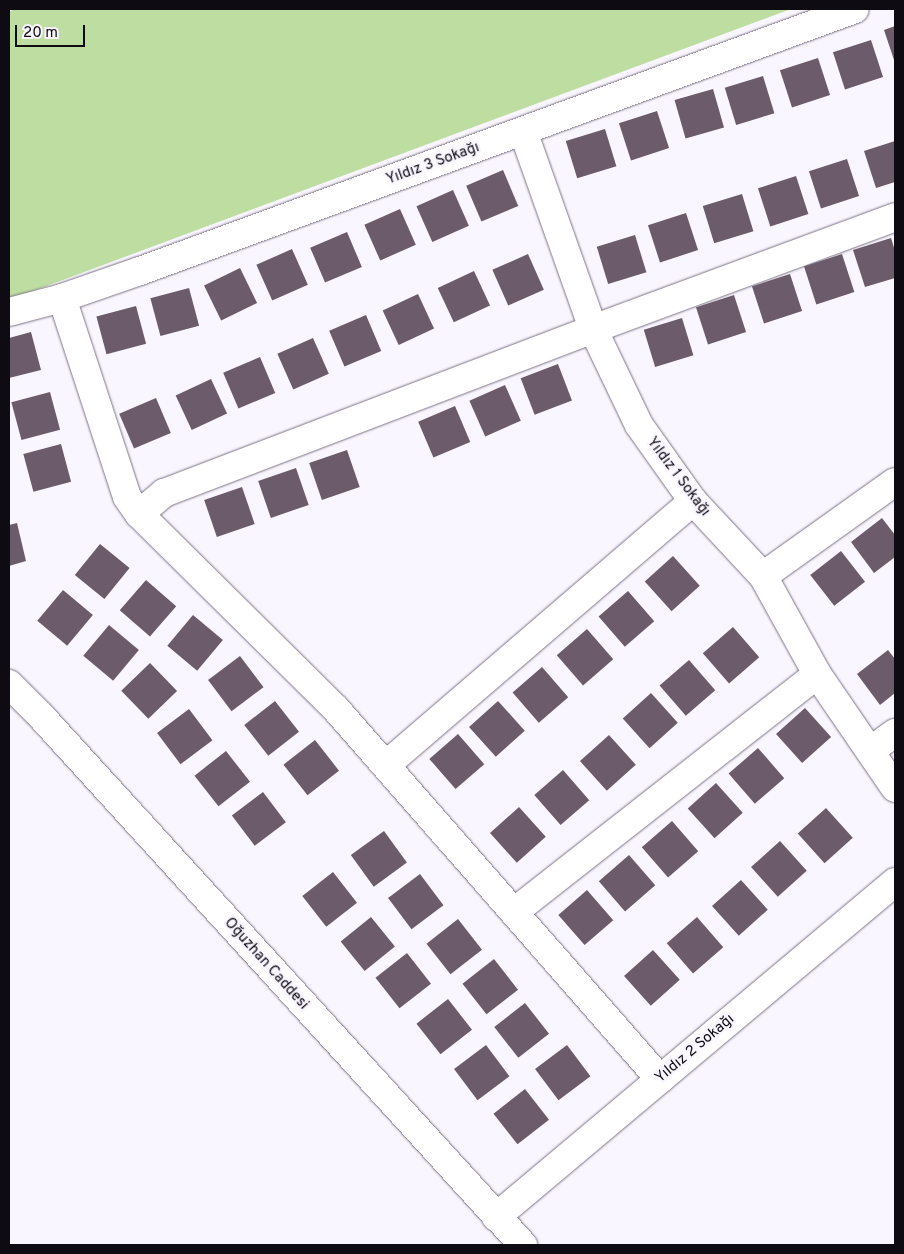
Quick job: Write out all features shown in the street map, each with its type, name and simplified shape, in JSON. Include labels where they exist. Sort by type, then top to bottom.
[{"type":"street","name":"Yıldız 3 Sokağı","points":[[9,312],[62,298],[855,9]]},
{"type":"street","name":"Yıldız 1 Sokağı","points":[[523,131],[593,329],[639,425],[693,501],[763,576],[817,674],[895,788]]},
{"type":"street","points":[[139,514],[164,494],[593,329],[895,217]]},
{"type":"street","points":[[62,298],[127,497],[139,514],[336,709],[660,1078]]},
{"type":"street","points":[[763,576],[895,482]]},
{"type":"street","points":[[386,765],[693,501]]},
{"type":"street","points":[[514,912],[817,674]]},
{"type":"street","name":"Oğuzhan Caddesi","points":[[9,684],[41,716],[523,1245]]},
{"type":"street","points":[[870,751],[895,733]]},
{"type":"street","name":"Yıldız 2 Sokağı","points":[[496,1217],[895,882]]},
{"type":"green space","points":[[14,9],[791,9],[9,300],[9,12]]},
{"type":"building","points":[[895,26],[895,63],[884,30]]},
{"type":"building","points":[[871,40],[883,77],[845,89],[833,52]]},
{"type":"building","points":[[818,58],[830,95],[792,107],[780,70]]},
{"type":"building","points":[[763,76],[774,113],[736,125],[725,88]]},
{"type":"building","points":[[713,89],[724,127],[686,138],[675,100]]},
{"type":"building","points":[[657,111],[669,148],[631,160],[619,123]]},
{"type":"building","points":[[605,129],[616,166],[577,178],[566,141]]},
{"type":"building","points":[[895,141],[895,182],[876,188],[864,151]]},
{"type":"building","points":[[847,159],[859,196],[821,208],[809,171]]},
{"type":"building","points":[[503,170],[518,206],[481,222],[466,186]]},
{"type":"building","points":[[796,176],[808,214],[770,226],[758,188]]},
{"type":"building","points":[[453,190],[469,226],[432,242],[416,206]]},
{"type":"building","points":[[742,194],[753,231],[714,243],[703,206]]},
{"type":"building","points":[[400,209],[416,245],[380,260],[364,225]]},
{"type":"building","points":[[686,213],[698,250],[660,262],[648,225]]},
{"type":"building","points":[[347,232],[362,267],[325,283],[310,248]]},
{"type":"building","points":[[635,235],[646,272],[608,284],[597,247]]},
{"type":"building","points":[[891,238],[895,251],[895,278],[865,287],[853,250]]},
{"type":"building","points":[[292,249],[308,285],[272,300],[256,265]]},
{"type":"building","points":[[528,254],[544,290],[508,305],[492,270]]},
{"type":"building","points":[[842,254],[854,292],[816,304],[804,266]]},
{"type":"building","points":[[240,268],[257,303],[221,321],[204,286]]},
{"type":"building","points":[[474,271],[490,305],[454,322],[438,288]]},
{"type":"building","points":[[790,274],[802,311],[764,323],[752,286]]},
{"type":"building","points":[[189,288],[199,326],[160,336],[150,298]]},
{"type":"building","points":[[418,294],[434,328],[399,345],[383,310]]},
{"type":"building","points":[[734,295],[746,332],[708,344],[696,307]]},
{"type":"building","points":[[136,306],[146,344],[106,354],[96,317]]},
{"type":"building","points":[[366,315],[381,351],[344,367],[329,331]]},
{"type":"building","points":[[682,318],[693,355],[655,367],[644,330]]},
{"type":"building","points":[[31,332],[41,370],[9,378],[9,338]]},
{"type":"building","points":[[313,338],[329,374],[293,389],[277,354]]},
{"type":"building","points":[[260,357],[275,393],[238,409],[223,373]]},
{"type":"building","points":[[558,364],[572,400],[535,415],[521,378]]},
{"type":"building","points":[[211,379],[227,413],[192,430],[176,395]]},
{"type":"building","points":[[505,385],[521,421],[485,436],[469,401]]},
{"type":"building","points":[[50,392],[60,430],[21,440],[11,402]]},
{"type":"building","points":[[156,398],[171,433],[134,449],[119,414]]},
{"type":"building","points":[[455,406],[470,442],[433,458],[418,422]]},
{"type":"building","points":[[61,444],[71,482],[33,492],[23,454]]},
{"type":"building","points":[[347,450],[360,487],[322,500],[309,463]]},
{"type":"building","points":[[296,468],[309,505],[271,518],[258,481]]},
{"type":"building","points":[[242,487],[255,524],[217,537],[204,500]]},
{"type":"building","points":[[882,518],[895,535],[895,557],[874,573],[851,542]]},
{"type":"building","points":[[17,523],[26,561],[9,566],[9,525]]},
{"type":"building","points":[[100,544],[130,568],[104,599],[75,575]]},
{"type":"building","points":[[841,551],[865,582],[834,606],[810,575]]},
{"type":"building","points":[[673,556],[700,586],[672,611],[645,581]]},
{"type":"building","points":[[146,580],[176,606],[150,636],[120,610]]},
{"type":"building","points":[[63,590],[93,615],[67,646],[37,621]]},
{"type":"building","points":[[628,591],[654,621],[625,647],[599,617]]},
{"type":"building","points":[[193,615],[223,640],[197,671],[167,646]]},
{"type":"building","points":[[109,625],[139,650],[113,681],[83,656]]},
{"type":"building","points":[[733,627],[759,657],[729,683],[703,653]]},
{"type":"building","points":[[587,629],[613,659],[583,685],[557,655]]},
{"type":"building","points":[[888,650],[895,659],[895,693],[880,705],[857,674]]},
{"type":"building","points":[[240,656],[263,687],[232,711],[208,680]]},
{"type":"building","points":[[689,660],[715,690],[686,716],[660,686]]},
{"type":"building","points":[[150,663],[177,691],[148,719],[121,691]]},
{"type":"building","points":[[542,667],[568,697],[539,723],[513,693]]},
{"type":"building","points":[[651,693],[678,723],[650,748],[623,718]]},
{"type":"building","points":[[275,701],[299,732],[268,756],[244,725]]},
{"type":"building","points":[[498,701],[525,731],[496,757],[469,727]]},
{"type":"building","points":[[805,708],[831,737],[802,763],[776,734]]},
{"type":"building","points":[[189,709],[212,740],[181,764],[157,733]]},
{"type":"building","points":[[458,734],[484,764],[456,789],[429,759]]},
{"type":"building","points":[[609,735],[636,765],[607,791],[580,761]]},
{"type":"building","points":[[315,740],[339,771],[307,795],[283,765]]},
{"type":"building","points":[[758,748],[784,778],[755,804],[729,774]]},
{"type":"building","points":[[226,751],[250,782],[218,806],[194,776]]},
{"type":"building","points":[[563,770],[589,800],[561,825],[534,795]]},
{"type":"building","points":[[716,783],[743,813],[715,838],[688,808]]},
{"type":"building","points":[[263,792],[286,822],[255,846],[232,815]]},
{"type":"building","points":[[519,807],[546,837],[517,863],[490,833]]},
{"type":"building","points":[[826,808],[853,838],[825,863],[798,833]]},
{"type":"building","points":[[672,821],[698,851],[668,877],[642,847]]},
{"type":"building","points":[[384,831],[407,863],[374,887],[351,855]]},
{"type":"building","points":[[780,841],[807,871],[778,897],[751,867]]},
{"type":"building","points":[[629,855],[655,885],[625,911],[599,881]]},
{"type":"building","points":[[333,872],[357,903],[326,927],[302,896]]},
{"type":"building","points":[[420,874],[443,905],[412,929],[388,898]]},
{"type":"building","points":[[741,880],[768,910],[739,936],[712,906]]},
{"type":"building","points":[[587,890],[613,920],[585,945],[558,915]]},
{"type":"building","points":[[371,917],[395,947],[365,971],[341,942]]},
{"type":"building","points":[[697,917],[723,947],[693,973],[667,943]]},
{"type":"building","points":[[458,919],[482,950],[450,974],[426,944]]},
{"type":"building","points":[[653,950],[680,980],[651,1006],[624,976]]},
{"type":"building","points":[[407,953],[431,984],[399,1008],[375,978]]},
{"type":"building","points":[[494,959],[518,990],[486,1014],[462,984]]},
{"type":"building","points":[[448,999],[472,1030],[440,1054],[416,1024]]},
{"type":"building","points":[[525,1003],[549,1034],[518,1058],[494,1027]]},
{"type":"building","points":[[486,1045],[509,1076],[478,1100],[454,1069]]},
{"type":"building","points":[[567,1045],[590,1076],[559,1100],[535,1069]]},
{"type":"building","points":[[525,1089],[549,1120],[517,1144],[493,1114]]}]
